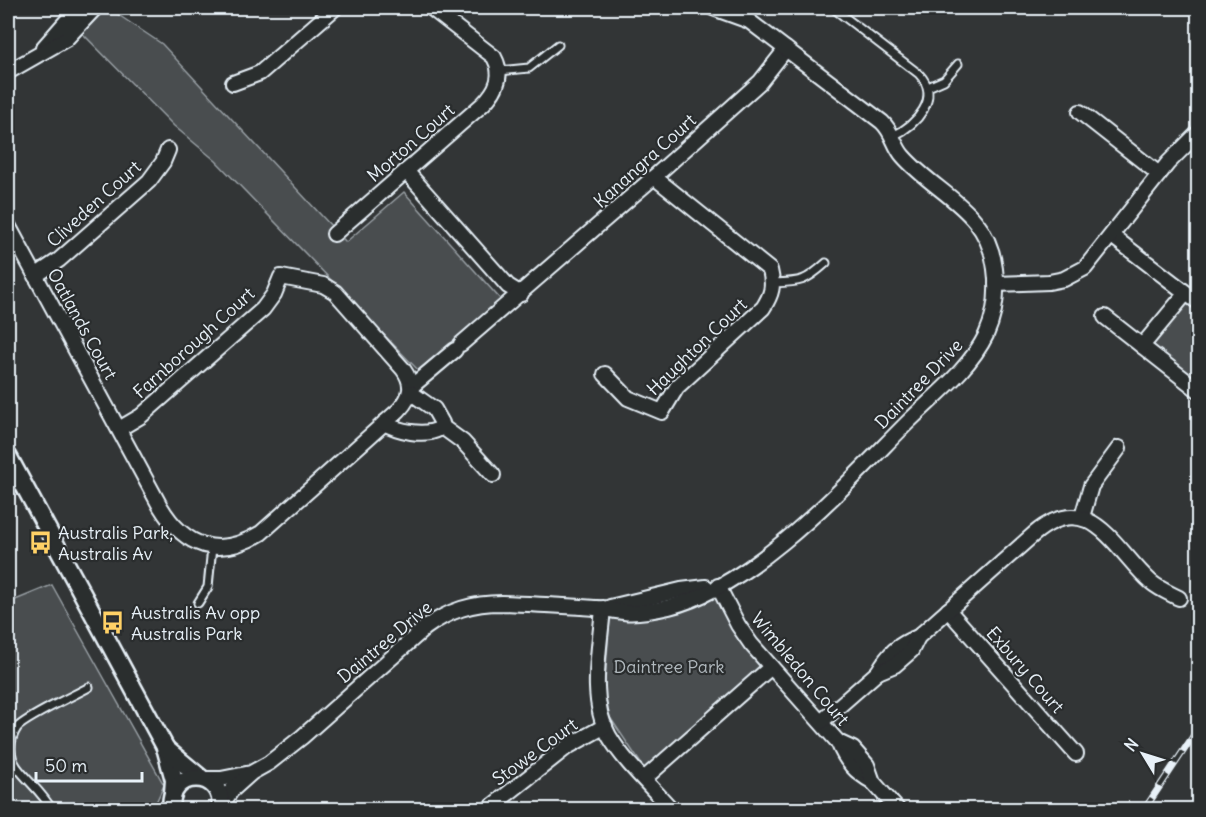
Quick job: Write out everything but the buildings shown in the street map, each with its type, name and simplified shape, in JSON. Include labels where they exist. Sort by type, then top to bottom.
[{"type":"street","points":[[40,52],[78,8]]},
{"type":"street","points":[[8,72],[66,39],[95,8]]},
{"type":"street","points":[[233,83],[260,73],[335,8]]},
{"type":"street","points":[[431,8],[494,57],[499,71]]},
{"type":"street","name":"Daintree Drive","points":[[220,808],[235,787],[251,773],[291,747],[426,628],[448,614],[459,609],[487,603],[603,608],[626,613],[666,608],[685,602],[718,586],[753,565],[822,507],[961,370],[986,335],[993,313],[996,284],[992,254],[981,229],[972,216],[904,157],[893,136],[882,122],[749,21],[713,8]]},
{"type":"street","name":"Kanangra Court","points":[[411,389],[760,82],[786,49]]},
{"type":"street","name":"Morton Court","points":[[334,234],[492,94],[498,83],[499,71]]},
{"type":"street","points":[[1080,112],[1160,174]]},
{"type":"street","points":[[996,284],[1049,282],[1070,276],[1085,268],[1160,174],[1198,133]]},
{"type":"street","name":"Cliveden Court","points":[[35,276],[59,260],[149,181],[163,162],[168,150]]},
{"type":"street","points":[[405,171],[508,286],[521,294]]},
{"type":"street","points":[[654,177],[759,260],[770,270],[773,283]]},
{"type":"street","name":"Oatlands Court","points":[[8,225],[160,506],[174,527],[191,540],[212,547]]},
{"type":"street","points":[[1112,236],[1198,302]]},
{"type":"street","name":"Farnborough Court","points":[[119,429],[141,416],[263,309],[274,294],[281,277],[323,285],[335,292],[403,369],[408,376],[411,389]]},
{"type":"street","name":"Haughton Court","points":[[605,374],[628,398],[662,412],[677,387],[763,308],[772,294],[773,283]]},
{"type":"street","points":[[1142,346],[1186,293]]},
{"type":"street","points":[[1105,317],[1198,390]]},
{"type":"street","points":[[212,547],[232,546],[261,533],[405,403],[411,389],[434,409],[441,419],[441,426],[435,432],[429,433],[399,430],[384,423]]},
{"type":"street","points":[[441,426],[463,442],[493,475]]},
{"type":"street","points":[[1082,517],[1091,486],[1119,448]]},
{"type":"street","points":[[8,456],[165,747],[174,780],[170,802]]},
{"type":"street","points":[[821,722],[878,672],[895,665],[911,651],[918,637],[1043,526],[1060,518],[1082,517],[1090,521],[1106,532],[1150,581],[1179,598]]},
{"type":"street","name":"Wimbledon Court","points":[[718,586],[744,635],[838,742],[844,758],[858,774],[873,782],[898,810]]},
{"type":"street","points":[[603,608],[598,693],[605,726],[618,748],[672,810]]},
{"type":"street","name":"Exbury Court","points":[[948,610],[1076,754]]},
{"type":"street","points":[[645,778],[771,667]]},
{"type":"street","name":"Stowe Court","points":[[487,810],[567,747],[605,726]]},
{"type":"street","points":[[165,747],[202,779],[214,785],[218,791],[220,808]]},
{"type":"street","name":"Daintree Drive","points":[[202,779],[221,779],[251,773]]},
{"type":"street","points":[[170,802],[183,782],[189,779],[202,779]]},
{"type":"lane","points":[[833,8],[919,74],[928,87],[928,99],[923,111],[911,124],[893,136]]},
{"type":"lane","points":[[499,71],[529,68],[558,45]]},
{"type":"lane","points":[[928,87],[944,80],[958,64]]},
{"type":"lane","points":[[773,283],[807,279],[826,263]]},
{"type":"lane","points":[[198,603],[207,587],[212,547]]},
{"type":"lane","points":[[52,810],[43,795],[13,761],[11,743],[22,723],[89,687]]},
{"type":"green space","points":[[108,8],[162,44],[346,242],[404,192],[502,301],[419,371],[216,161],[174,126],[81,32]]},
{"type":"green space","points":[[1186,293],[1198,302],[1198,389],[1142,346]]},
{"type":"green space","points":[[52,585],[164,785],[153,809],[8,809],[8,603]]},
{"type":"green space","name":"Daintree Park","points":[[716,595],[761,666],[646,771],[603,707],[610,617]]},
{"type":"railway","points":[[1144,810],[1198,729]]},
{"type":"place","name":"Australis Park, Australis Av","points":[[40,543]]},
{"type":"place","name":"Australis Av opp Australis Park","points":[[113,623]]}]
